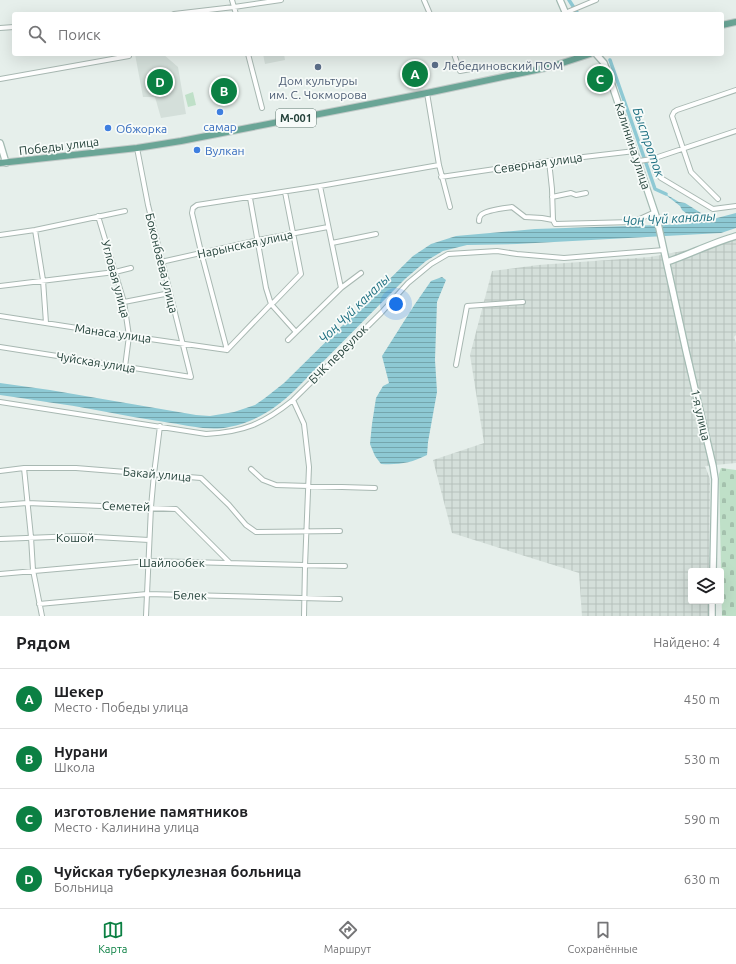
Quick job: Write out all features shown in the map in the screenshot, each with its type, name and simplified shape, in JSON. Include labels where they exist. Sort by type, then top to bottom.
[{"type":"main road","points":[[560,0],[564,12]]},
{"type":"main road","points":[[724,25],[736,22]]},
{"type":"main road","name":"Победы улица","points":[[3,163],[137,148],[181,141],[427,93],[550,67],[579,56]]},
{"type":"main road","name":"Калинина улица","points":[[598,56],[604,63],[635,151],[646,159],[662,242]]},
{"type":"main road","points":[[0,143],[3,163]]},
{"type":"main road","points":[[667,262],[736,236]]},
{"type":"main road","name":"1-я улица","points":[[662,242],[713,466],[715,479],[713,568]]},
{"type":"main road","points":[[712,604],[712,616]]},
{"type":"street","points":[[232,0],[235,12]]},
{"type":"street","points":[[191,12],[281,0]]},
{"type":"street","points":[[424,0],[429,12]]},
{"type":"street","points":[[569,12],[596,0]]},
{"type":"street","points":[[0,28],[12,27]]},
{"type":"street","points":[[0,79],[129,56]]},
{"type":"street","points":[[249,56],[262,108]]},
{"type":"street","points":[[455,56],[460,71],[476,68]]},
{"type":"street","points":[[718,199],[691,172],[672,116],[677,110],[736,90]]},
{"type":"street","points":[[427,93],[441,177],[450,207]]},
{"type":"street","name":"Калинина улица","points":[[646,159],[736,131]]},
{"type":"street","name":"Боконбаева улица","points":[[137,148],[161,262],[191,377]]},
{"type":"street","name":"Северная улица","points":[[441,177],[549,161],[635,151]]},
{"type":"street","points":[[646,159],[661,178],[713,209],[736,206]]},
{"type":"street","points":[[549,161],[553,220]]},
{"type":"street","points":[[227,350],[201,252],[192,213],[193,208],[197,205],[250,198],[439,165]]},
{"type":"street","points":[[320,186],[341,288]]},
{"type":"street","points":[[227,350],[301,274],[284,192]]},
{"type":"street","points":[[552,197],[571,193],[576,195],[586,193]]},
{"type":"street","points":[[250,198],[269,301],[296,332]]},
{"type":"street","points":[[479,221],[482,214],[492,210],[512,207],[526,217],[553,220],[555,224],[633,222],[655,212]]},
{"type":"street","points":[[0,235],[35,230],[125,211]]},
{"type":"street","name":"Угловая улица","points":[[98,216],[124,302],[129,336],[125,367]]},
{"type":"street","name":"Нарынская улица","points":[[161,262],[258,240],[328,227]]},
{"type":"street","points":[[35,230],[43,280],[46,323]]},
{"type":"street","points":[[332,242],[376,234]]},
{"type":"street","name":"БЧК переулок","points":[[1,402],[206,434],[227,433],[258,424],[278,412],[293,400],[408,283],[431,264],[448,254],[497,251],[564,258],[664,250]]},
{"type":"street","points":[[0,286],[115,272],[131,268]]},
{"type":"street","points":[[288,340],[341,288],[361,274]]},
{"type":"street","points":[[124,302],[170,293]]},
{"type":"street","points":[[456,365],[467,306],[524,302]]},
{"type":"street","name":"Манаса улица","points":[[0,316],[227,350]]},
{"type":"street","name":"Чуйская улица","points":[[0,348],[191,377]]},
{"type":"street","points":[[293,400],[304,424],[309,467],[304,616]]},
{"type":"street","points":[[146,616],[151,507],[160,426]]},
{"type":"street","points":[[24,468],[33,570],[42,616]]},
{"type":"street","name":"Бакай улица","points":[[0,471],[24,468],[76,468],[201,478],[229,505],[246,525],[256,532],[340,531]]},
{"type":"street","points":[[251,469],[263,480],[276,485],[375,488]]},
{"type":"street","name":"Семетей","points":[[0,506],[27,503],[176,509],[230,563]]},
{"type":"street","name":"Кошой","points":[[0,539],[78,536],[149,540]]},
{"type":"street","name":"Шайлообек","points":[[0,574],[148,561],[345,566]]},
{"type":"street","name":"Белек","points":[[39,604],[147,594],[340,599]]},
{"type":"shaded area","points":[[135,56],[165,56],[178,67],[186,114],[161,118],[155,97],[143,97]]},
{"type":"shaded area","points":[[263,56],[284,56],[285,60],[265,64]]},
{"type":"shaded area","points":[[226,85],[227,96],[221,98],[220,86]]},
{"type":"shaded area","points":[[736,239],[736,335],[734,337],[736,343],[736,463],[705,466],[710,479],[709,568],[688,568],[688,604],[708,604],[708,616],[582,616],[579,573],[452,533],[433,460],[484,443],[470,355],[492,271],[538,265],[650,257],[715,245]]},
{"type":"green space","points":[[193,92],[196,105],[188,107],[185,95]]},
{"type":"green space","points":[[721,468],[736,470],[736,616],[722,616],[722,604],[724,604],[724,568],[721,568],[719,474]]},
{"type":"water","points":[[662,192],[679,202],[685,203],[709,218],[717,218],[736,213],[736,228],[721,233],[517,244],[467,245],[443,251],[426,261],[405,279],[287,398],[264,414],[238,425],[222,428],[200,428],[0,395],[0,383],[196,415],[210,416],[234,412],[255,405],[284,383],[413,256],[431,244],[456,236],[535,229],[689,224],[692,222],[691,217],[682,210],[680,206]]},
{"type":"water","points":[[442,277],[446,280],[437,302],[435,360],[437,392],[427,455],[405,463],[381,464],[375,456],[370,444],[376,398],[383,386],[389,383],[382,356],[431,281]]},
{"type":"waterway","name":"Быстроток","points":[[569,0],[577,12]]},
{"type":"waterway","name":"Быстроток","points":[[610,60],[655,189],[666,194]]},
{"type":"place","name":"Лебединовский ПОМ","points":[[435,65]]},
{"type":"place","name":"Дом культуры им. С. Чокморова","points":[[318,67]]},
{"type":"place","name":"Шекер","points":[[415,74]]},
{"type":"place","name":"изготовление памятников","points":[[600,79]]},
{"type":"place","name":"Чуйская туберкулезная больница","points":[[160,82]]},
{"type":"place","name":"Нурани","points":[[224,91]]},
{"type":"place","name":"самар","points":[[220,112]]},
{"type":"place","name":"Обжорка","points":[[108,128]]},
{"type":"place","name":"Вулкан","points":[[197,150]]},
{"type":"water label","name":"Чоң Чүй каналы","points":[[669,218]]},
{"type":"water label","name":"Чоң Чүй каналы","points":[[354,308]]}]
